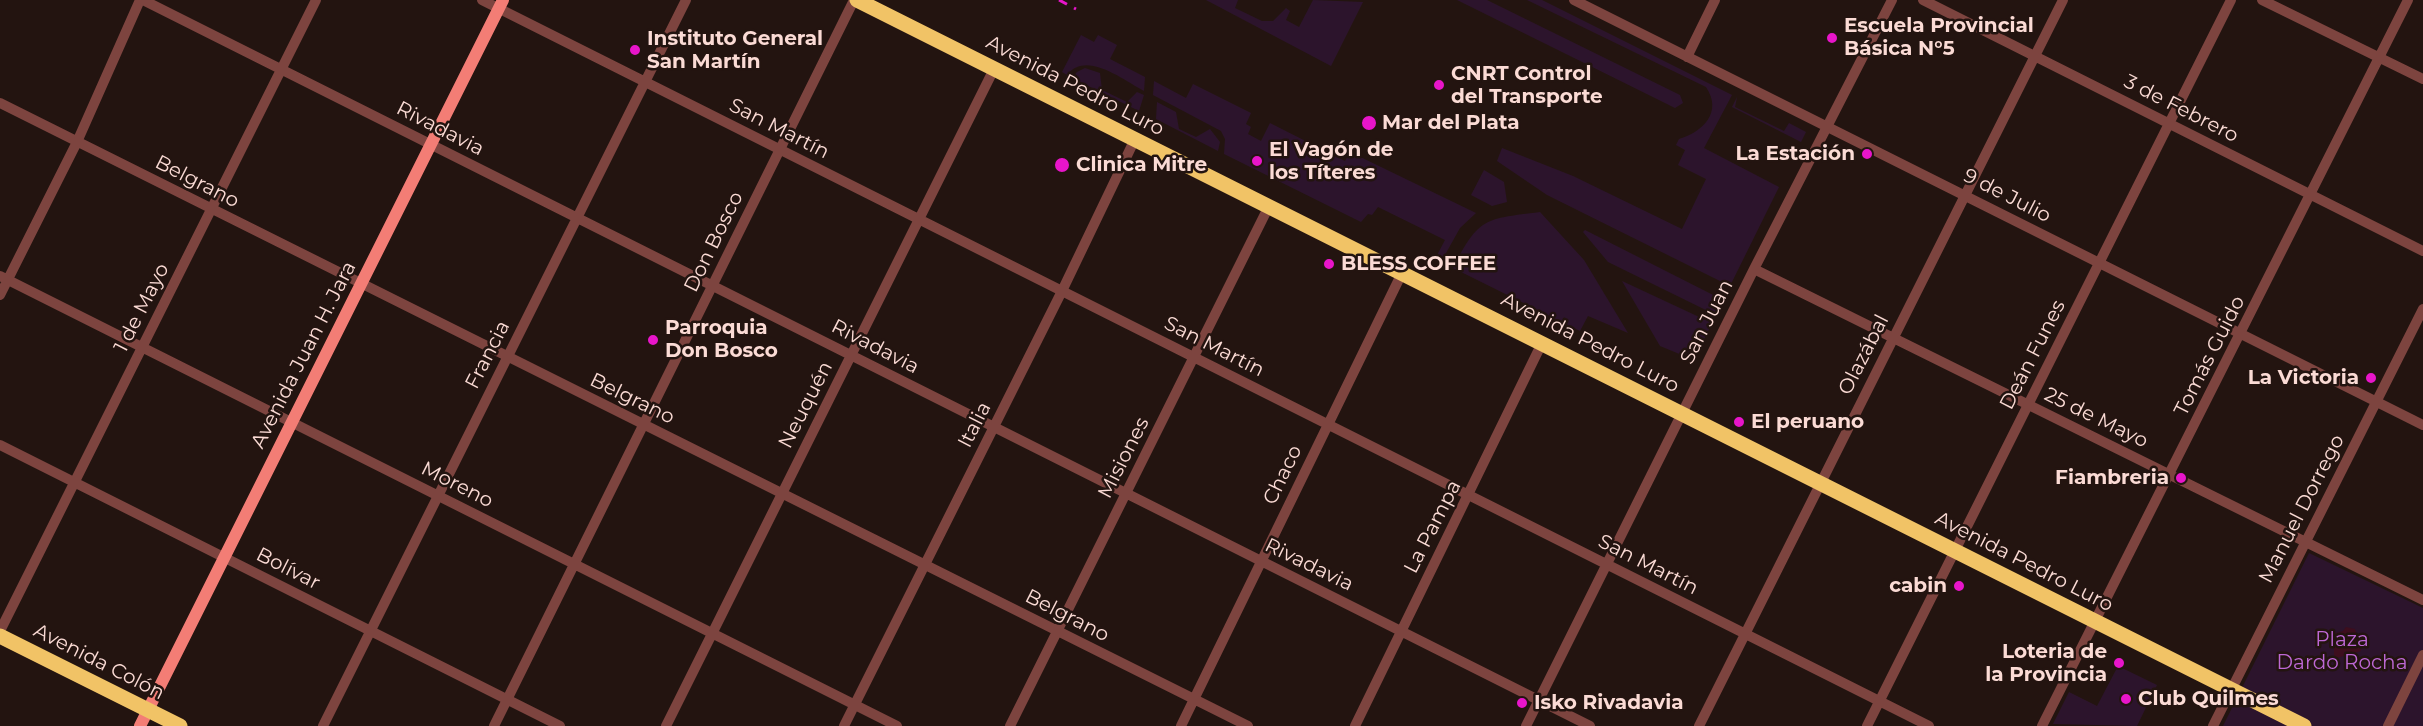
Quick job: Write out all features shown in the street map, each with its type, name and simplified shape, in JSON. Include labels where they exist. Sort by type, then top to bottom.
[{"type":"main road","name":"Avenida Pedro Luro","points":[[856,0],[2304,726]]},
{"type":"main road","name":"Avenida Juan H. Jara","points":[[140,726],[501,4]]},
{"type":"main road","name":"Avenida Colón","points":[[0,633],[180,726]]},
{"type":"street","name":"Rivadavia","points":[[142,0],[282,68],[431,145],[1590,726]]},
{"type":"street","points":[[0,295],[4,278],[77,142],[142,0]]},
{"type":"street","name":"1 de Mayo","points":[[0,633],[316,0]]},
{"type":"street","name":"San Martín","points":[[482,0],[501,4],[645,82],[1929,726]]},
{"type":"street","name":"Francia","points":[[323,726],[686,0]]},
{"type":"street","name":"Don Bosco","points":[[494,726],[856,0]]},
{"type":"street","name":"9 de Julio","points":[[1574,0],[2423,425]]},
{"type":"street","points":[[1687,57],[1714,0]]},
{"type":"street","name":"San Juan","points":[[1526,726],[1754,268],[1892,0]]},
{"type":"street","name":"3 de Febrero","points":[[1923,0],[2423,251]]},
{"type":"street","name":"Olazábal","points":[[1699,726],[2063,0]]},
{"type":"street","name":"Deán Funes","points":[[1867,726],[2231,0]]},
{"type":"street","points":[[2262,0],[2423,79]]},
{"type":"street","name":"Tomás Guido","points":[[2042,726],[2408,0]]},
{"type":"street","name":"Neuquén","points":[[666,726],[994,69]]},
{"type":"street","name":"Belgrano","points":[[0,104],[1248,726]]},
{"type":"street","name":"Italia","points":[[844,726],[1062,291],[1135,139]]},
{"type":"street","name":"Misiones","points":[[1010,726],[1269,206]]},
{"type":"street","name":"25 de Mayo","points":[[1754,268],[2423,600]]},
{"type":"street","name":"Chaco","points":[[1181,726],[1402,273]]},
{"type":"street","name":"Moreno","points":[[4,278],[897,726]]},
{"type":"street","name":"Manuel Dorrego","points":[[2213,726],[2423,309]]},
{"type":"street","name":"La Pampa","points":[[1354,726],[1470,496],[1542,343]]},
{"type":"street","name":"Bolívar","points":[[0,445],[560,726]]},
{"type":"street","points":[[2388,726],[2423,656]]},
{"type":"green space","points":[[1206,0],[1238,0],[1235,8],[1262,21],[1273,21],[1286,8],[1290,11],[1286,20],[1299,27],[1313,0],[1363,2],[1331,66]]},
{"type":"green space","points":[[1457,0],[1487,0],[1680,95],[1683,103],[1675,108]]},
{"type":"green space","points":[[1527,0],[1542,0],[1732,95],[1704,148],[1779,187],[1730,286],[1547,195],[1497,161],[1502,148],[1573,176],[1682,229],[1706,179],[1678,165],[1685,150],[1676,145],[1679,139],[1696,131],[1708,120],[1712,105],[1711,96],[1706,87]]},
{"type":"green space","points":[[1081,35],[1094,42],[1098,35],[1117,45],[1110,59],[1145,77],[1144,91],[1094,66],[1084,65],[1075,68],[1067,75],[1062,72]]},
{"type":"green space","points":[[1085,68],[1100,73],[1102,90],[1127,102],[1137,92],[1144,95],[1139,111],[1072,78]]},
{"type":"green space","points":[[1154,81],[1186,98],[1193,84],[1251,113],[1246,124],[1251,127],[1248,134],[1261,141],[1270,123],[1345,161],[1350,152],[1476,213],[1460,228],[1441,262],[1435,259],[1445,240],[1378,207],[1372,215],[1368,214],[1361,222],[1224,154],[1225,139],[1221,131],[1153,95]]},
{"type":"green space","points":[[1737,97],[1735,107],[1784,131],[1789,123],[1806,132],[1801,142],[1732,107]]},
{"type":"green space","points":[[1157,102],[1176,112],[1179,129],[1196,137],[1210,129],[1220,142],[1218,151],[1156,119]]},
{"type":"green space","points":[[1484,170],[1504,182],[1507,202],[1492,206],[1471,195]]},
{"type":"green space","points":[[1540,212],[1584,260],[1628,333],[1588,316],[1580,331],[1453,268],[1470,239],[1486,223],[1495,219]]},
{"type":"green space","points":[[1585,230],[1723,300],[1716,315],[1608,262],[1583,232]]},
{"type":"green space","points":[[1622,281],[1712,323],[1694,360],[1660,346]]},
{"type":"green space","name":"Plaza Dardo Rocha","points":[[2309,553],[2423,608],[2423,726],[2223,726]]},
{"type":"green space","name":"Club Quilmes","points":[[2118,666],[2157,685],[2137,726],[2053,724],[2069,692],[2097,706]]},
{"type":"shaded area","points":[[2346,627],[2355,629],[2361,651],[2337,658],[2334,655],[2334,645],[2330,635],[2343,631]]},
{"type":"railway","points":[[1059,0],[1076,9]]},
{"type":"place","name":"Escuela Provincial Básica N°5","points":[[1832,38]]},
{"type":"place","name":"Instituto General San Martín","points":[[635,50]]},
{"type":"place","name":"CNRT Control del Transporte","points":[[1439,85]]},
{"type":"place","name":"Mar del Plata","points":[[1369,123]]},
{"type":"place","name":"La Estación","points":[[1867,154]]},
{"type":"place","name":"El Vagón de los Títeres","points":[[1257,161]]},
{"type":"place","name":"Clinica Mitre","points":[[1062,165]]},
{"type":"place","name":"BLESS COFFEE","points":[[1329,264]]},
{"type":"place","name":"Parroquia Don Bosco","points":[[653,340]]},
{"type":"place","name":"La Victoria","points":[[2371,378]]},
{"type":"place","name":"El peruano","points":[[1739,422]]},
{"type":"place","name":"Fiambreria","points":[[2181,478]]},
{"type":"place","name":"cabin","points":[[1959,586]]},
{"type":"place","name":"Loteria de la Provincia","points":[[2119,663]]},
{"type":"place","name":"Club Quilmes","points":[[2126,699]]},
{"type":"place","name":"Isko Rivadavia","points":[[1522,703]]}]
